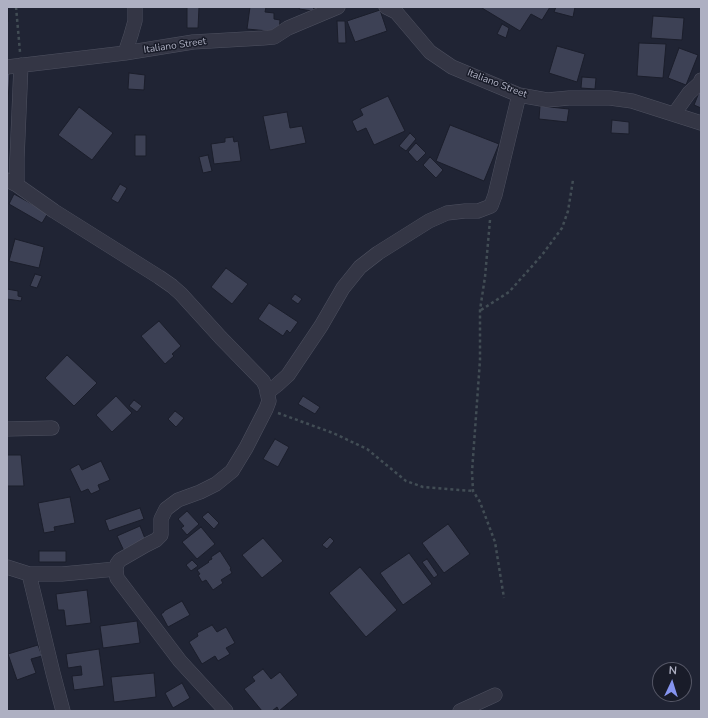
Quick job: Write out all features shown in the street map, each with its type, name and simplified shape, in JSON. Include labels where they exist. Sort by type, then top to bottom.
[{"type":"street","points":[[124,53],[135,21],[135,7]]},
{"type":"street","name":"Italiano Street","points":[[14,66],[124,53],[193,42],[274,37],[288,28],[338,7]]},
{"type":"street","name":"Italiano Street","points":[[386,7],[396,12],[430,52],[452,67],[519,95],[547,100],[569,98],[610,98],[632,101],[701,123]]},
{"type":"street","points":[[14,66],[17,159],[12,183],[159,277],[181,294],[263,381],[266,387],[269,401],[266,409],[246,448],[232,471],[216,484],[178,500],[166,509],[161,519],[160,535],[156,540],[146,544],[120,560],[116,569],[117,578],[180,661],[226,711]]},
{"type":"street","points":[[674,114],[701,80]]},
{"type":"street","points":[[267,393],[288,374],[321,326],[343,288],[360,267],[378,253],[429,221],[447,213],[478,211],[491,206],[519,95]]},
{"type":"street","points":[[7,429],[52,428]]},
{"type":"street","points":[[7,567],[29,574],[62,574],[116,569]]},
{"type":"street","points":[[29,574],[52,673],[63,711]]},
{"type":"street","points":[[460,711],[495,694]]},
{"type":"path","points":[[14,66],[16,7]]},
{"type":"path","points":[[480,310],[509,292],[542,255],[562,228],[568,211],[573,180]]},
{"type":"path","points":[[491,206],[485,277],[480,310],[480,360],[472,472],[473,491],[480,502],[496,542],[504,598]]},
{"type":"path","points":[[266,409],[299,420],[367,449],[406,481],[423,487],[473,491]]},
{"type":"building","points":[[8,7],[8,22],[7,22]]},
{"type":"building","points":[[187,7],[199,7],[198,28],[187,28]]},
{"type":"building","points":[[250,7],[266,7],[265,12],[274,13],[274,19],[280,20],[279,32],[247,29]]},
{"type":"building","points":[[300,7],[314,7],[313,11],[299,9]]},
{"type":"building","points":[[482,7],[550,7],[542,20],[531,14],[520,31]]},
{"type":"building","points":[[556,7],[575,7],[573,17],[554,12]]},
{"type":"building","points":[[380,10],[387,31],[355,42],[347,21]]},
{"type":"building","points":[[653,16],[684,18],[682,40],[651,38]]},
{"type":"building","points":[[337,21],[345,21],[346,43],[338,43]]},
{"type":"building","points":[[502,24],[509,28],[506,38],[497,34]]},
{"type":"building","points":[[639,43],[666,44],[663,78],[637,76]]},
{"type":"building","points":[[557,46],[585,54],[577,82],[549,73]]},
{"type":"building","points":[[679,48],[698,55],[686,85],[668,78]]},
{"type":"building","points":[[7,72],[10,72],[8,100],[7,100]]},
{"type":"building","points":[[129,73],[145,75],[144,90],[128,89]]},
{"type":"building","points":[[582,77],[596,78],[595,89],[581,88]]},
{"type":"building","points":[[700,90],[701,91],[701,108],[694,105]]},
{"type":"building","points":[[388,96],[405,131],[374,145],[366,128],[357,132],[352,121],[363,115],[360,109]]},
{"type":"building","points":[[540,106],[569,109],[567,122],[539,119]]},
{"type":"building","points":[[79,107],[113,133],[92,160],[58,135]]},
{"type":"building","points":[[287,112],[290,128],[302,126],[306,143],[270,150],[263,116]]},
{"type":"building","points":[[612,120],[629,122],[629,134],[611,133]]},
{"type":"building","points":[[450,125],[499,144],[484,181],[436,161]]},
{"type":"building","points":[[410,133],[416,139],[406,151],[399,146]]},
{"type":"building","points":[[135,135],[146,135],[146,156],[135,156]]},
{"type":"building","points":[[233,137],[234,142],[238,141],[241,161],[214,164],[211,144],[225,142],[225,138]]},
{"type":"building","points":[[416,143],[426,153],[417,162],[408,152]]},
{"type":"building","points":[[208,155],[212,171],[203,173],[199,157]]},
{"type":"building","points":[[430,157],[443,170],[436,178],[423,165]]},
{"type":"building","points":[[120,184],[127,188],[118,203],[111,199]]},
{"type":"building","points":[[14,194],[48,213],[42,223],[9,204]]},
{"type":"building","points":[[15,239],[44,247],[39,268],[9,261]]},
{"type":"building","points":[[226,268],[248,284],[232,304],[211,287]]},
{"type":"building","points":[[35,274],[42,276],[37,288],[30,286]]},
{"type":"building","points":[[7,289],[18,291],[18,296],[22,297],[21,301],[7,299]]},
{"type":"building","points":[[295,294],[302,299],[298,304],[291,299]]},
{"type":"building","points":[[269,303],[298,322],[290,333],[287,330],[283,336],[258,319]]},
{"type":"building","points":[[159,321],[181,346],[172,354],[174,356],[165,364],[141,336]]},
{"type":"building","points":[[67,355],[97,383],[74,406],[45,378]]},
{"type":"building","points":[[116,396],[132,413],[112,432],[96,415]]},
{"type":"building","points":[[303,396],[320,407],[315,414],[298,404]]},
{"type":"building","points":[[134,400],[142,406],[137,412],[129,406]]},
{"type":"building","points":[[175,411],[184,418],[176,427],[168,419]]},
{"type":"building","points":[[275,439],[289,447],[278,467],[263,459]]},
{"type":"building","points":[[7,455],[21,455],[24,486],[7,486]]},
{"type":"building","points":[[101,461],[110,480],[98,485],[100,490],[91,494],[88,489],[81,492],[70,469],[79,464],[82,470]]},
{"type":"building","points":[[70,497],[75,523],[54,527],[55,531],[44,533],[38,503]]},
{"type":"building","points":[[140,508],[144,519],[109,531],[105,520]]},
{"type":"building","points":[[187,511],[199,524],[187,535],[181,528],[184,526],[178,519]]},
{"type":"building","points":[[208,512],[219,523],[214,529],[202,517]]},
{"type":"building","points":[[448,524],[470,554],[444,573],[422,543]]},
{"type":"building","points":[[140,526],[146,541],[124,551],[117,536]]},
{"type":"building","points":[[201,527],[215,544],[197,559],[182,542]]},
{"type":"building","points":[[330,537],[334,541],[327,549],[322,545]]},
{"type":"building","points":[[263,538],[283,561],[262,578],[242,555]]},
{"type":"building","points":[[39,551],[66,551],[66,562],[39,562]]},
{"type":"building","points":[[220,551],[231,568],[232,573],[221,580],[223,583],[213,590],[206,580],[202,582],[198,575],[200,574],[197,570],[209,562],[208,561],[212,559],[211,557]]},
{"type":"building","points":[[409,553],[432,584],[403,605],[380,573]]},
{"type":"building","points":[[427,559],[438,575],[434,578],[422,562]]},
{"type":"building","points":[[192,560],[198,566],[191,571],[186,565]]},
{"type":"building","points":[[360,567],[397,610],[366,637],[329,593]]},
{"type":"building","points":[[87,590],[91,623],[66,626],[64,610],[58,610],[56,594]]},
{"type":"building","points":[[182,601],[190,615],[168,627],[161,614]]},
{"type":"building","points":[[137,621],[140,643],[103,648],[100,626]]},
{"type":"building","points":[[212,625],[217,632],[226,627],[235,643],[226,648],[230,654],[218,661],[215,656],[202,664],[189,642],[198,636],[197,633]]},
{"type":"building","points":[[38,645],[42,656],[31,659],[36,673],[17,680],[8,654]]},
{"type":"building","points":[[99,649],[104,686],[74,690],[72,676],[82,675],[81,666],[68,668],[66,654]]},
{"type":"building","points":[[263,669],[271,679],[280,672],[298,695],[279,711],[277,707],[272,711],[262,711],[244,689],[255,681],[252,677]]},
{"type":"building","points":[[154,673],[156,697],[114,702],[111,677]]},
{"type":"building","points":[[182,683],[190,698],[173,708],[165,693]]}]
